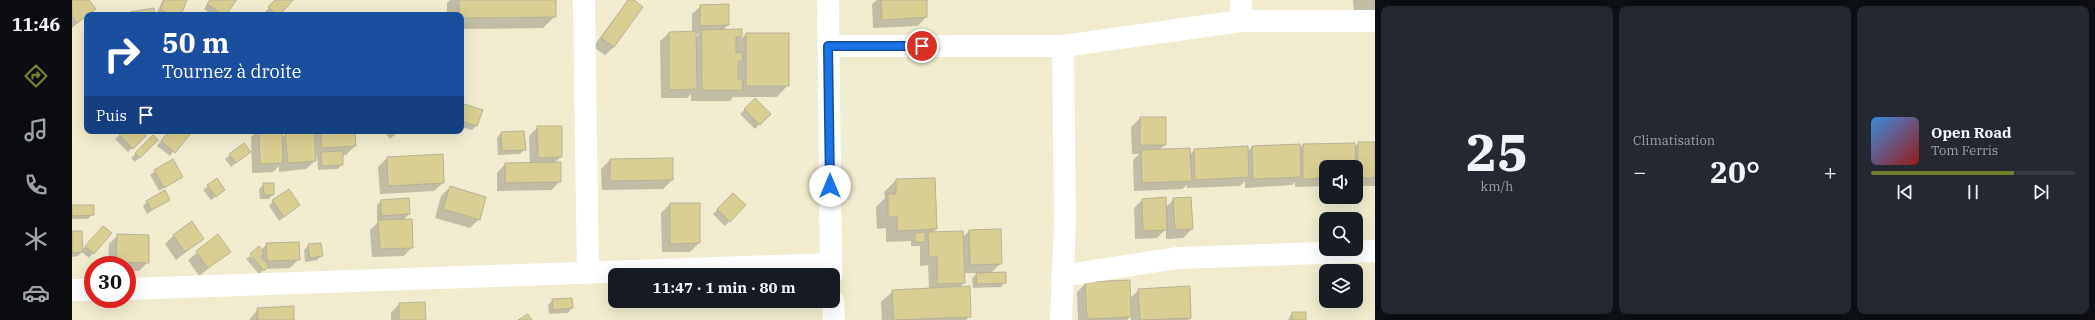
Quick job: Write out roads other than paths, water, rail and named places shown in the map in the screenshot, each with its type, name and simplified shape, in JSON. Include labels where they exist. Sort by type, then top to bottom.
[{"type":"street","points":[[584,0],[588,273]]},
{"type":"street","points":[[828,0],[831,268]]},
{"type":"street","points":[[828,46],[1063,46],[1241,11],[1375,22]]},
{"type":"street","points":[[1061,320],[1065,221],[1063,46]]},
{"type":"street","points":[[1062,276],[1177,258],[1375,251]]},
{"type":"street","points":[[136,288],[608,273]]},
{"type":"street","points":[[72,290],[84,290]]},
{"type":"street","points":[[833,308],[834,320]]}]
